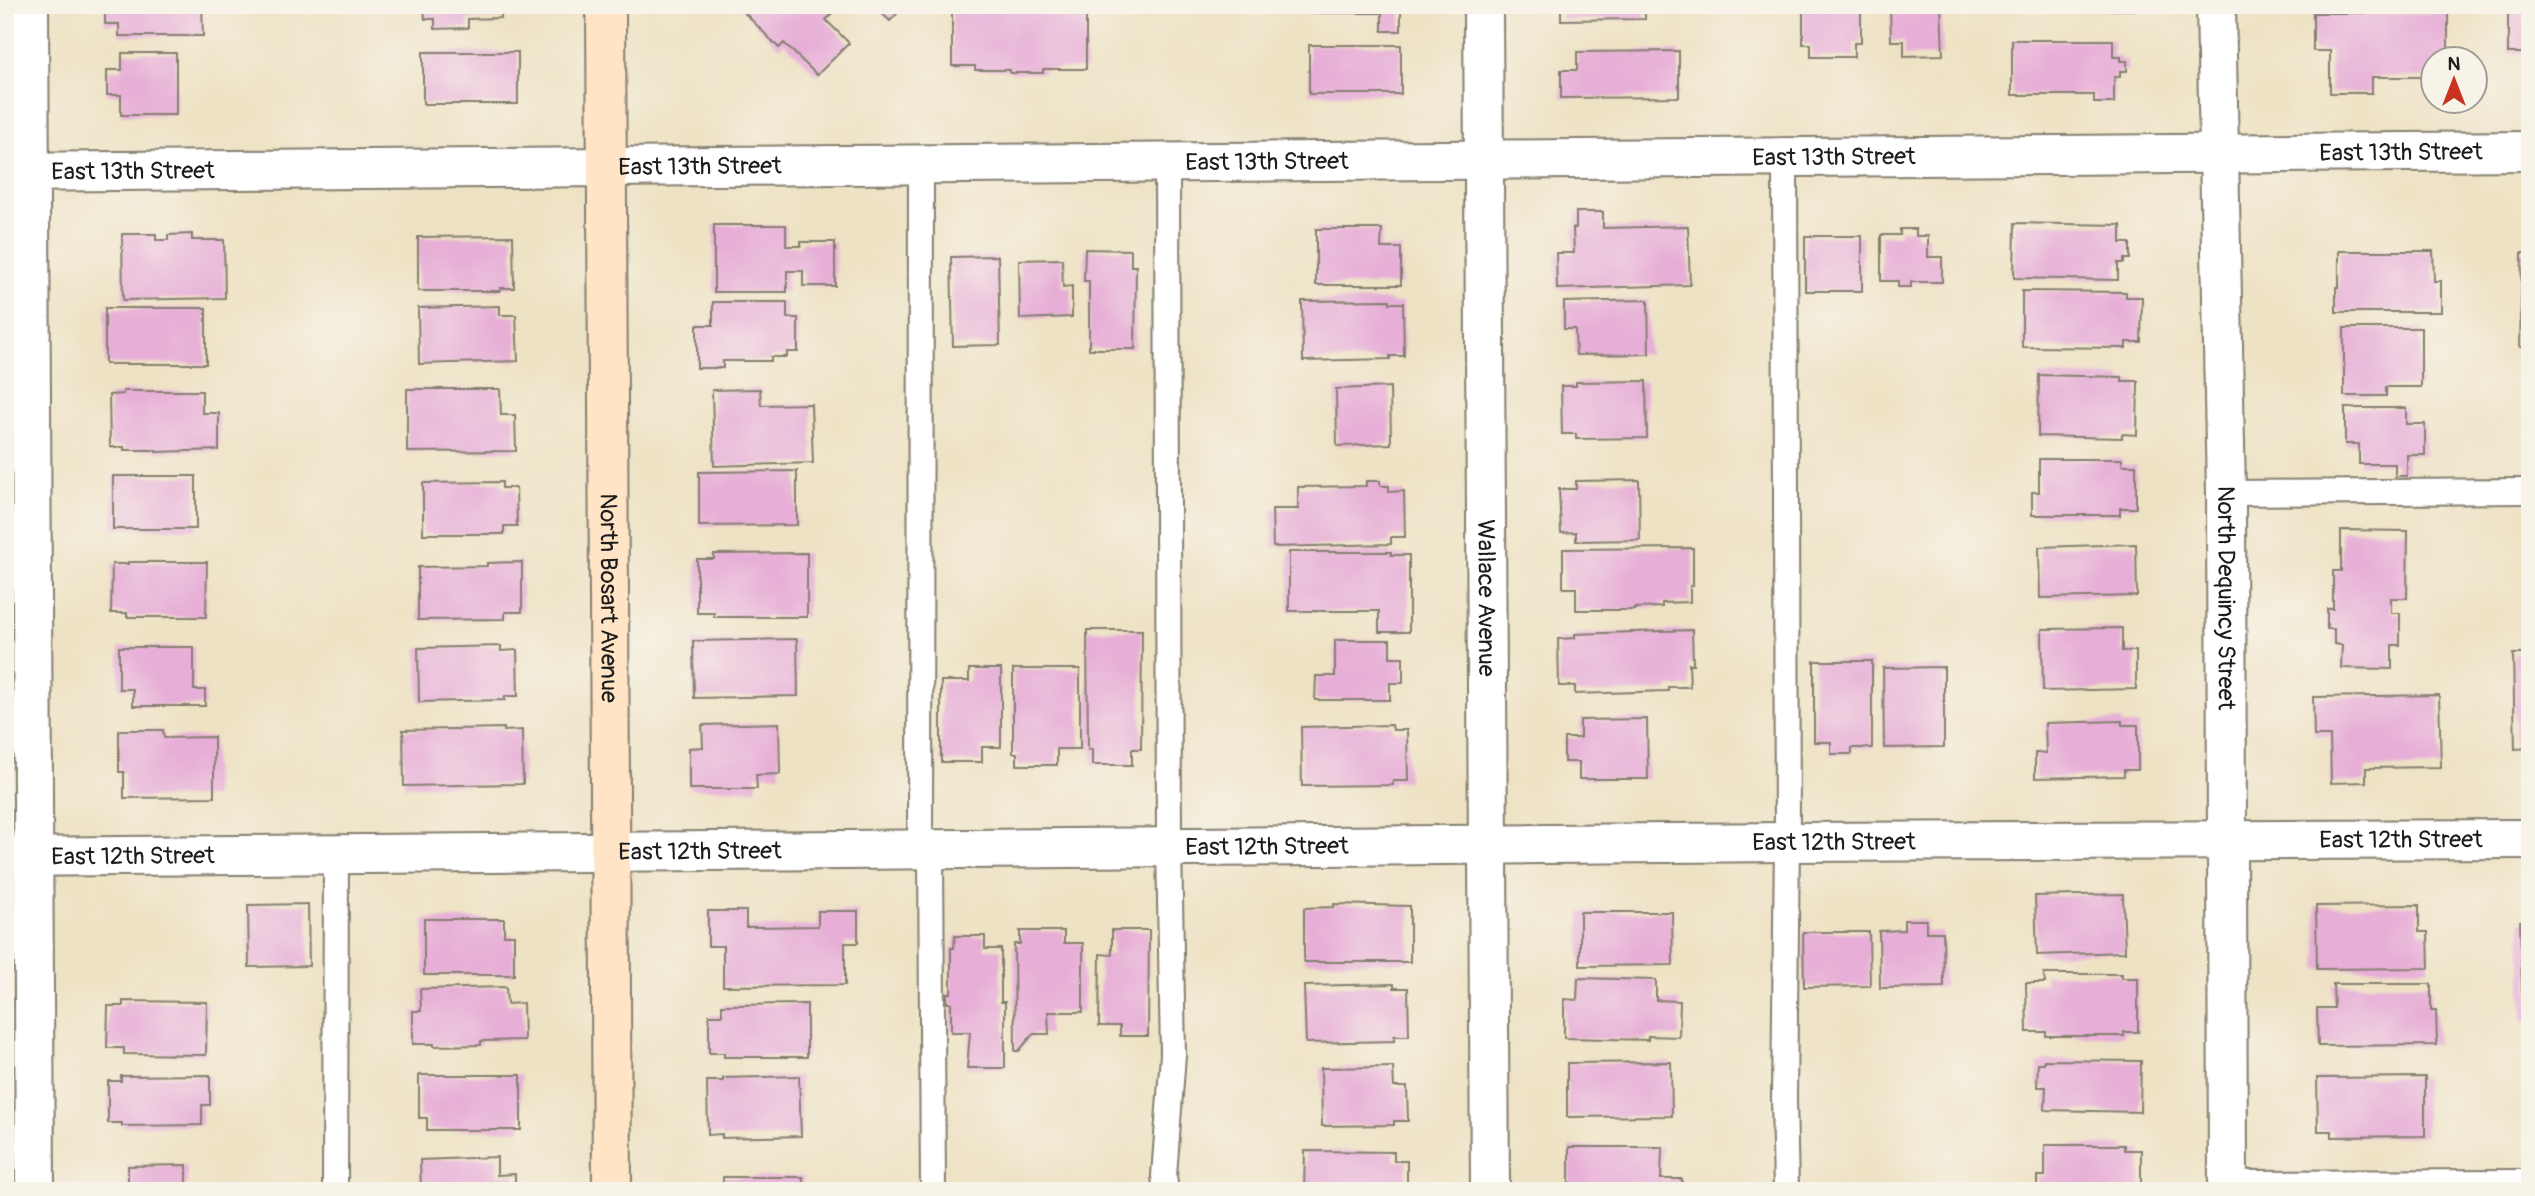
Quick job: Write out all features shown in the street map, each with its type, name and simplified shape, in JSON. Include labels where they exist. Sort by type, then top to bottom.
[{"type":"street","points":[[29,5],[18,172],[19,856],[35,1191]]},
{"type":"street","name":"North Bosart Avenue","points":[[606,5],[612,1191]]},
{"type":"street","name":"Wallace Avenue","points":[[1483,5],[1490,1191]]},
{"type":"street","name":"North Dequincy Street","points":[[2216,5],[2226,494],[2228,1187]]},
{"type":"street","name":"East 13th Street","points":[[18,172],[2530,151]]},
{"type":"street","name":"East 12th Street","points":[[19,856],[2530,839]]},
{"type":"lane","points":[[1785,157],[1786,1191]]},
{"type":"lane","points":[[1166,1191],[1164,1176],[1173,1055],[1167,163]]},
{"type":"lane","points":[[921,165],[925,849],[933,1191]]},
{"type":"lane","points":[[2226,494],[2530,491]]},
{"type":"lane","points":[[335,1191],[336,854]]},
{"type":"lane","points":[[2228,1187],[2530,1182]]},
{"type":"building","points":[[105,5],[202,5],[203,36],[119,36],[119,24],[105,24]]},
{"type":"building","points":[[424,5],[501,5],[501,18],[468,19],[468,28],[435,29],[435,19],[425,19]]},
{"type":"building","points":[[737,5],[841,5],[826,20],[849,43],[817,75],[784,43],[779,48]]},
{"type":"building","points":[[873,5],[905,5],[890,21]]},
{"type":"building","points":[[952,5],[1086,5],[1086,69],[1043,69],[1043,73],[1010,73],[1010,70],[975,70],[975,66],[952,66]]},
{"type":"building","points":[[1303,5],[1401,5],[1401,31],[1382,31],[1382,13],[1303,13]]},
{"type":"building","points":[[1561,5],[1645,5],[1645,19],[1561,20]]},
{"type":"building","points":[[1803,5],[1861,5],[1861,43],[1854,43],[1854,57],[1811,57],[1811,44],[1803,44]]},
{"type":"building","points":[[1890,5],[1941,5],[1943,55],[1904,56],[1904,41],[1891,41]]},
{"type":"building","points":[[2037,5],[2138,5],[2138,10],[2037,9]]},
{"type":"building","points":[[2508,5],[2530,5],[2530,53],[2508,53]]},
{"type":"building","points":[[2313,13],[2448,13],[2448,46],[2420,46],[2420,77],[2372,77],[2372,93],[2330,93],[2330,51],[2313,51]]},
{"type":"building","points":[[2012,40],[2113,40],[2113,57],[2121,57],[2121,61],[2127,61],[2127,71],[2120,71],[2120,77],[2114,77],[2114,103],[2094,103],[2094,95],[2012,95]]},
{"type":"building","points":[[1309,45],[1401,45],[1401,94],[1309,94]]},
{"type":"building","points":[[1679,51],[1679,97],[1561,98],[1561,70],[1577,70],[1577,52]]},
{"type":"building","points":[[423,52],[518,52],[518,104],[423,104]]},
{"type":"building","points":[[122,53],[176,53],[176,115],[121,115],[121,95],[107,95],[107,70],[122,70]]},
{"type":"building","points":[[1576,212],[1603,212],[1603,228],[1688,226],[1690,285],[1557,289],[1556,253],[1574,253],[1573,228],[1576,228]]},
{"type":"building","points":[[2015,223],[2121,225],[2121,243],[2130,243],[2130,259],[2118,263],[2118,280],[2014,278]]},
{"type":"building","points":[[714,225],[786,225],[786,246],[801,246],[801,242],[835,242],[835,286],[803,286],[803,271],[787,271],[787,292],[714,292]]},
{"type":"building","points":[[1316,229],[1382,229],[1381,248],[1401,248],[1401,285],[1316,285]]},
{"type":"building","points":[[1900,229],[1916,229],[1916,236],[1928,236],[1928,257],[1942,257],[1942,282],[1911,282],[1911,287],[1898,287],[1898,281],[1881,281],[1881,235],[1900,235]]},
{"type":"building","points":[[122,234],[156,234],[156,240],[168,240],[168,235],[192,234],[192,240],[224,240],[225,298],[123,300]]},
{"type":"building","points":[[513,236],[514,288],[500,288],[500,291],[418,291],[418,237]]},
{"type":"building","points":[[1805,236],[1862,236],[1862,291],[1805,291]]},
{"type":"building","points":[[2526,238],[2530,238],[2530,347],[2520,347],[2522,253],[2526,253]]},
{"type":"building","points":[[1085,249],[1131,250],[1131,266],[1136,266],[1135,349],[1089,349],[1089,281],[1084,281]]},
{"type":"building","points":[[2339,251],[2433,251],[2434,281],[2441,281],[2441,312],[2336,312]]},
{"type":"building","points":[[998,256],[1000,345],[953,346],[951,257]]},
{"type":"building","points":[[1062,259],[1063,287],[1072,286],[1072,317],[1020,319],[1019,260]]},
{"type":"building","points":[[2022,291],[2126,292],[2126,297],[2142,297],[2141,342],[2126,342],[2126,348],[2022,347]]},
{"type":"building","points":[[1390,300],[1390,303],[1403,303],[1404,356],[1390,356],[1390,359],[1303,361],[1302,301]]},
{"type":"building","points":[[1648,300],[1649,354],[1576,355],[1575,329],[1564,329],[1564,302]]},
{"type":"building","points":[[713,302],[787,302],[787,318],[798,318],[798,352],[787,352],[787,357],[771,357],[771,361],[723,361],[723,368],[697,368],[697,325],[713,325]]},
{"type":"building","points":[[500,306],[500,315],[516,315],[518,361],[419,364],[418,308]]},
{"type":"building","points":[[105,308],[206,308],[206,364],[105,364]]},
{"type":"building","points":[[2344,328],[2421,328],[2421,387],[2386,387],[2386,396],[2344,396]]},
{"type":"building","points":[[2039,375],[2122,377],[2122,381],[2138,381],[2137,435],[2122,434],[2122,438],[2038,436]]},
{"type":"building","points":[[1646,381],[1647,438],[1576,439],[1576,434],[1562,434],[1561,386],[1576,386],[1576,382]]},
{"type":"building","points":[[1390,387],[1391,444],[1337,446],[1336,389]]},
{"type":"building","points":[[407,389],[500,389],[501,415],[515,415],[516,451],[407,452]]},
{"type":"building","points":[[760,389],[761,405],[811,404],[813,463],[714,466],[712,390]]},
{"type":"building","points":[[123,391],[202,391],[202,413],[219,413],[219,450],[156,452],[110,447],[109,395],[123,394]]},
{"type":"building","points":[[2345,408],[2406,408],[2406,424],[2425,424],[2425,455],[2407,455],[2407,476],[2395,476],[2395,464],[2359,464],[2359,444],[2345,444]]},
{"type":"building","points":[[2039,459],[2122,459],[2122,465],[2136,465],[2136,508],[2120,508],[2120,515],[2032,515],[2032,492],[2039,492]]},
{"type":"building","points":[[797,471],[797,525],[699,526],[699,472]]},
{"type":"building","points":[[113,476],[196,476],[196,529],[113,529]]},
{"type":"building","points":[[1639,480],[1640,540],[1576,541],[1576,532],[1561,533],[1559,489],[1576,489],[1576,481]]},
{"type":"building","points":[[1366,481],[1380,481],[1380,486],[1389,486],[1389,492],[1404,491],[1405,537],[1391,537],[1391,544],[1273,547],[1272,509],[1298,509],[1298,487],[1366,486]]},
{"type":"building","points":[[502,482],[502,488],[516,488],[517,526],[504,526],[504,534],[423,534],[423,483]]},
{"type":"building","points":[[2341,530],[2408,531],[2407,598],[2391,598],[2391,613],[2400,613],[2400,645],[2392,645],[2392,669],[2341,668],[2342,645],[2334,644],[2334,629],[2327,629],[2327,609],[2333,609],[2333,571],[2341,571]]},
{"type":"building","points":[[2136,544],[2137,596],[2040,598],[2039,547]]},
{"type":"building","points":[[1693,548],[1693,586],[1690,586],[1690,602],[1662,603],[1662,607],[1635,610],[1576,610],[1576,588],[1563,588],[1563,549]]},
{"type":"building","points":[[1289,552],[1391,552],[1391,555],[1409,555],[1409,632],[1379,632],[1379,611],[1289,611]]},
{"type":"building","points":[[807,553],[807,617],[714,617],[714,613],[697,613],[697,559],[714,559],[714,554]]},
{"type":"building","points":[[207,562],[206,617],[127,617],[127,613],[111,613],[112,564]]},
{"type":"building","points":[[522,562],[522,612],[505,612],[505,619],[418,620],[418,567],[487,566],[487,563]]},
{"type":"building","points":[[2122,628],[2122,651],[2136,651],[2136,689],[2043,691],[2042,629]]},
{"type":"building","points":[[1087,630],[1142,630],[1141,749],[1132,749],[1132,765],[1092,765],[1092,749],[1088,750]]},
{"type":"building","points":[[1692,630],[1693,664],[1689,664],[1690,687],[1668,687],[1668,691],[1575,694],[1575,686],[1559,686],[1558,639],[1575,638],[1575,634]]},
{"type":"building","points":[[797,639],[798,696],[694,698],[693,641]]},
{"type":"building","points":[[1335,640],[1390,640],[1390,657],[1403,657],[1403,683],[1390,683],[1390,700],[1315,700],[1316,676],[1335,676]]},
{"type":"building","points":[[501,646],[501,651],[517,650],[518,696],[505,696],[505,700],[419,702],[418,648]]},
{"type":"building","points":[[119,647],[194,647],[194,690],[205,690],[205,706],[133,706],[133,689],[119,689]]},
{"type":"building","points":[[2513,654],[2530,654],[2530,748],[2515,749]]},
{"type":"building","points":[[1814,661],[1872,661],[1872,748],[1852,748],[1852,754],[1831,754],[1831,742],[1814,742]]},
{"type":"building","points":[[1944,667],[1944,747],[1884,748],[1883,668]]},
{"type":"building","points":[[969,669],[1001,669],[1001,747],[982,747],[982,762],[941,762],[941,681],[969,681]]},
{"type":"building","points":[[1013,669],[1080,669],[1080,749],[1057,749],[1057,765],[1017,765],[1017,753],[1013,753]]},
{"type":"building","points":[[2439,695],[2441,767],[2366,768],[2366,782],[2331,783],[2330,736],[2314,736],[2313,697]]},
{"type":"building","points":[[1647,719],[1648,779],[1579,779],[1579,762],[1564,762],[1564,738],[1580,738],[1580,720]]},
{"type":"building","points":[[2122,721],[2122,725],[2138,725],[2138,770],[2124,770],[2124,776],[2035,778],[2035,753],[2046,753],[2045,723]]},
{"type":"building","points":[[779,723],[780,774],[756,775],[757,789],[689,789],[689,748],[703,747],[702,725]]},
{"type":"building","points":[[1392,725],[1393,730],[1407,730],[1408,781],[1393,781],[1393,785],[1302,786],[1301,727]]},
{"type":"building","points":[[504,728],[504,731],[522,730],[523,784],[404,786],[403,730]]},
{"type":"building","points":[[119,730],[163,730],[164,738],[214,737],[214,797],[124,798],[124,772],[119,772]]},
{"type":"building","points":[[2123,894],[2125,952],[2037,955],[2035,896]]},
{"type":"building","points":[[308,904],[309,966],[249,967],[248,905]]},
{"type":"building","points":[[1334,904],[1410,906],[1410,962],[1304,962],[1304,908],[1334,907]]},
{"type":"building","points":[[2419,905],[2419,932],[2428,932],[2429,968],[2317,969],[2316,906]]},
{"type":"building","points":[[708,911],[746,911],[746,927],[818,926],[818,911],[858,911],[858,943],[845,943],[845,985],[723,986],[723,946],[708,946]]},
{"type":"building","points":[[1580,912],[1672,912],[1673,965],[1580,966]]},
{"type":"building","points":[[424,919],[504,919],[504,935],[514,935],[514,975],[424,975]]},
{"type":"building","points":[[1904,920],[1926,920],[1926,932],[1943,932],[1944,987],[1880,988],[1879,931],[1904,930]]},
{"type":"building","points":[[2520,921],[2530,921],[2530,1020],[2523,1021]]},
{"type":"building","points":[[1112,930],[1149,930],[1148,1036],[1120,1036],[1120,1026],[1099,1026],[1100,954],[1112,955]]},
{"type":"building","points":[[1020,931],[1064,931],[1064,943],[1083,943],[1083,1012],[1048,1012],[1049,1034],[1033,1034],[1019,1051],[1015,1051],[1014,944],[1020,944]]},
{"type":"building","points":[[1803,932],[1869,932],[1870,986],[1804,987]]},
{"type":"building","points":[[955,936],[985,936],[985,949],[1001,949],[1001,1002],[1005,1002],[1005,1068],[967,1068],[970,1032],[951,1032],[951,1003],[947,1003],[947,993],[951,993],[951,948],[954,948]]},
{"type":"building","points":[[2044,974],[2122,974],[2122,978],[2138,978],[2138,1032],[2124,1032],[2124,1036],[2046,1036],[2046,1032],[2027,1032],[2026,983],[2045,983]]},
{"type":"building","points":[[1578,978],[1656,980],[1656,1000],[1680,1001],[1679,1037],[1648,1036],[1648,1040],[1564,1038],[1564,999],[1577,1000]]},
{"type":"building","points":[[1394,984],[1394,988],[1408,988],[1409,1036],[1394,1036],[1394,1041],[1306,1043],[1304,986]]},
{"type":"building","points":[[2333,984],[2431,984],[2431,1011],[2436,1011],[2437,1045],[2318,1046],[2317,1008],[2334,1008]]},
{"type":"building","points":[[506,987],[507,1004],[523,1003],[524,1040],[481,1041],[481,1045],[413,1044],[413,1011],[421,1011],[420,989]]},
{"type":"building","points":[[123,1001],[207,1002],[206,1055],[124,1054],[124,1048],[107,1048],[108,1006],[123,1006]]},
{"type":"building","points":[[807,1004],[807,1057],[724,1057],[724,1053],[709,1053],[709,1015],[722,1015],[722,1005]]},
{"type":"building","points":[[2044,1060],[2141,1061],[2140,1112],[2045,1110],[2046,1087],[2037,1087],[2038,1063],[2044,1063]]},
{"type":"building","points":[[1671,1062],[1672,1116],[1567,1117],[1567,1063]]},
{"type":"building","points":[[1393,1067],[1394,1087],[1407,1087],[1408,1121],[1394,1121],[1394,1125],[1322,1126],[1321,1068]]},
{"type":"building","points":[[210,1075],[210,1105],[202,1105],[202,1125],[122,1126],[122,1123],[108,1123],[108,1081],[121,1081],[121,1076]]},
{"type":"building","points":[[419,1075],[521,1075],[521,1130],[427,1130],[427,1118],[419,1118]]},
{"type":"building","points":[[799,1076],[801,1136],[722,1138],[722,1134],[708,1135],[707,1081],[723,1081],[723,1078]]},
{"type":"building","points":[[2425,1077],[2425,1136],[2332,1137],[2332,1131],[2318,1131],[2317,1078]]},
{"type":"building","points":[[2045,1145],[2124,1145],[2124,1150],[2141,1150],[2141,1191],[2037,1191],[2037,1176],[2045,1176]]},
{"type":"building","points":[[1569,1147],[1662,1147],[1661,1179],[1682,1179],[1682,1191],[1569,1191]]},
{"type":"building","points":[[1305,1151],[1394,1152],[1394,1161],[1407,1161],[1407,1191],[1304,1191]]},
{"type":"building","points":[[497,1157],[497,1175],[515,1174],[515,1191],[421,1191],[420,1160]]},
{"type":"building","points":[[187,1165],[187,1191],[128,1191],[128,1166]]},
{"type":"building","points":[[723,1177],[803,1177],[803,1191],[723,1191]]}]
